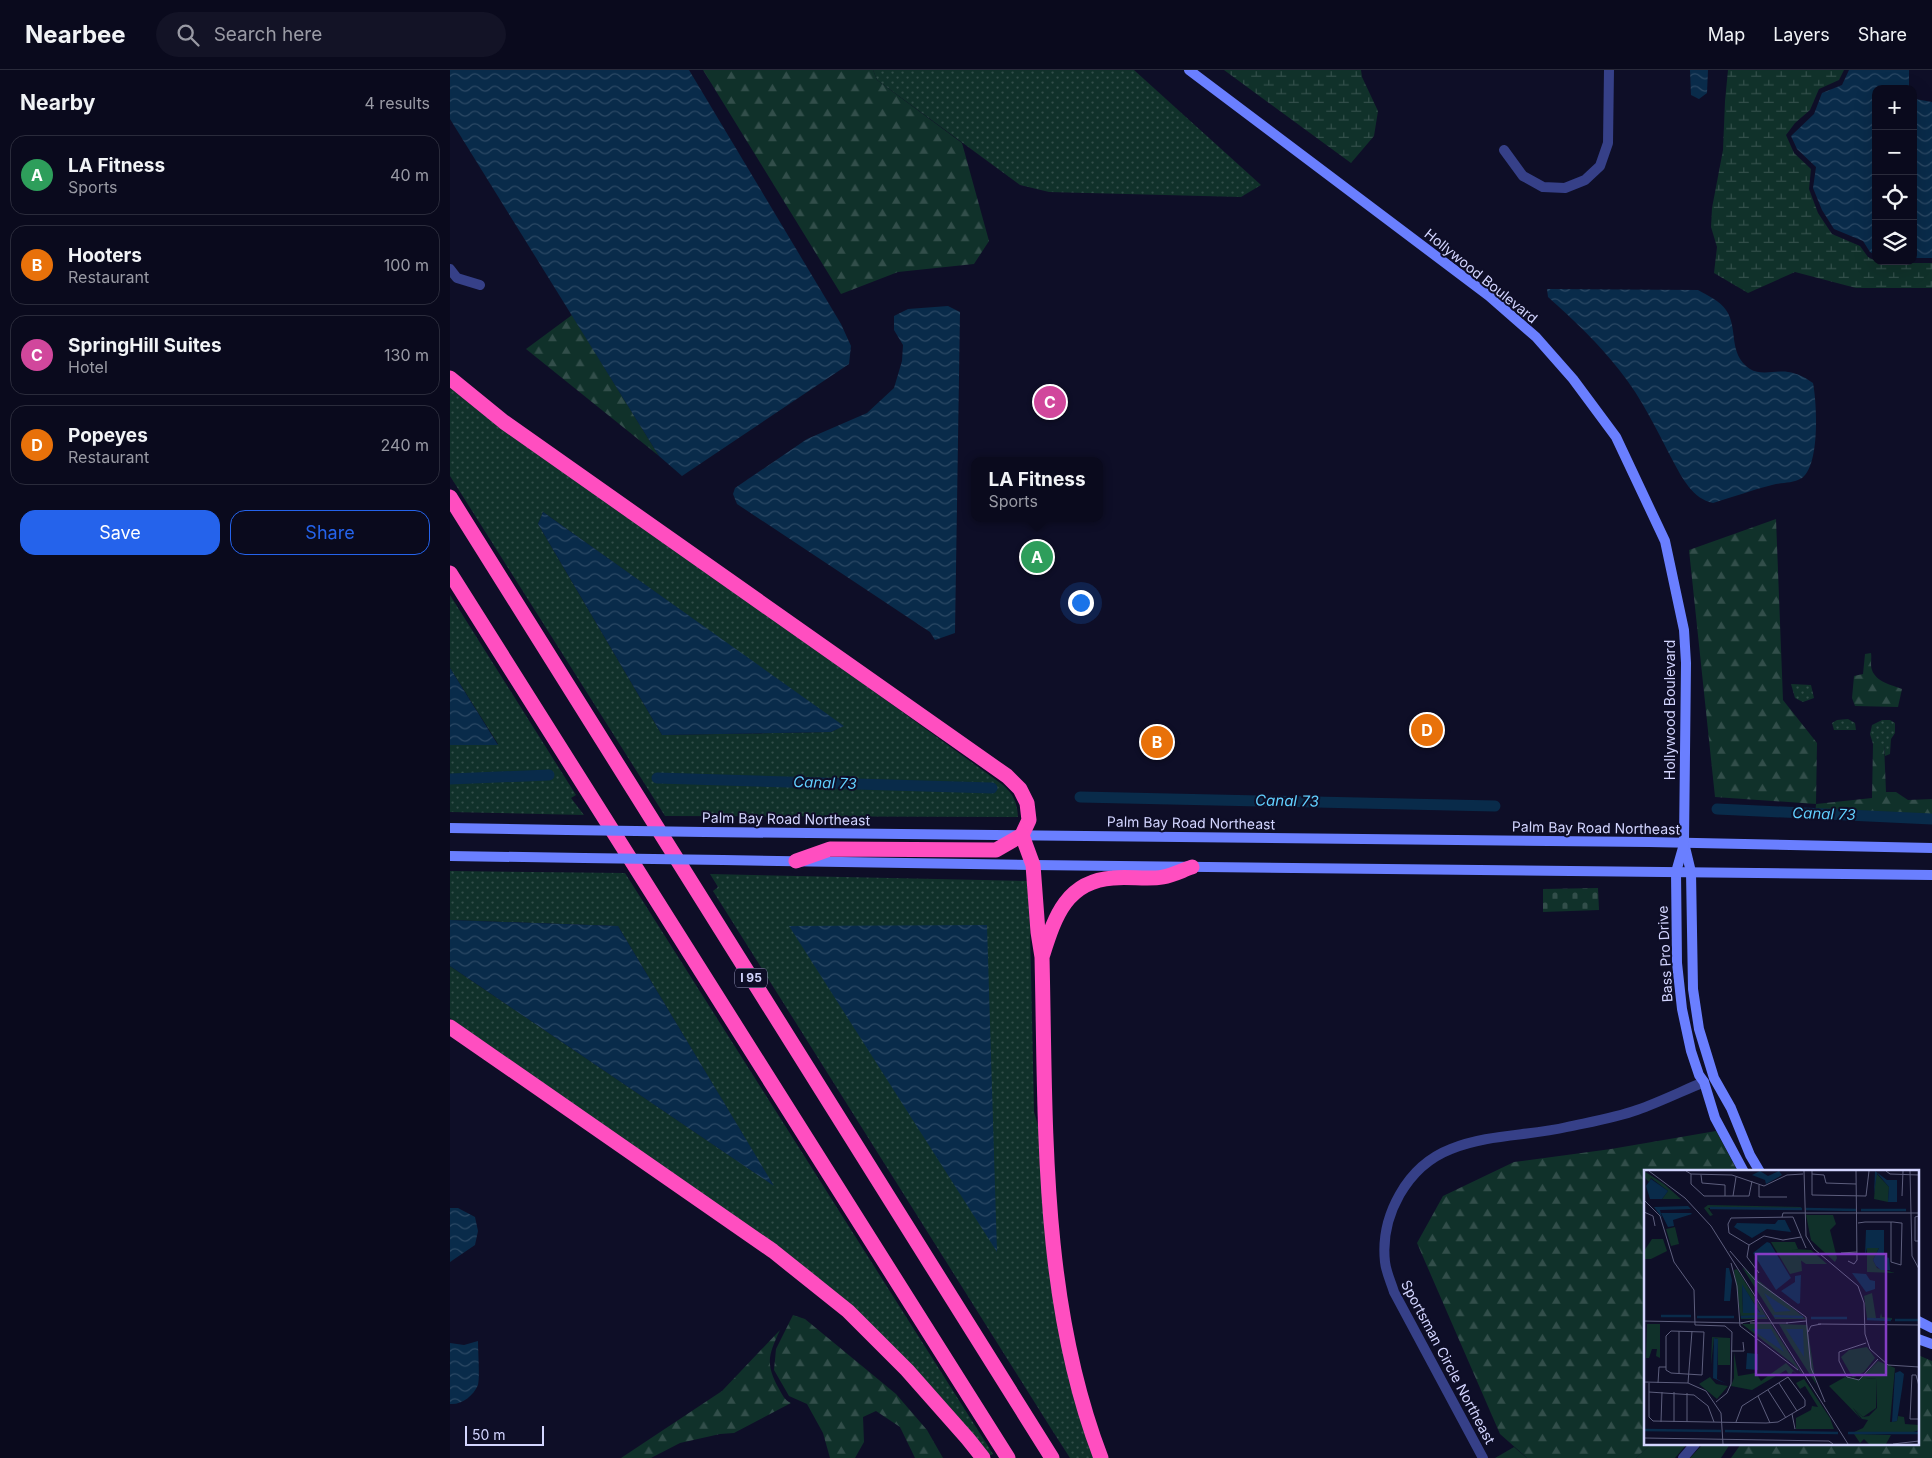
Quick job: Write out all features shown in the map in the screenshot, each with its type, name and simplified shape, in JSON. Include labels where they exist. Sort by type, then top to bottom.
[{"type":"highway","points":[[450,378],[504,422],[1007,776],[1020,789],[1026,803],[1028,820],[1022,835],[996,850],[830,849],[796,861]]},
{"type":"highway","name":"I 95","points":[[450,497],[1052,1458]]},
{"type":"highway","name":"I 95","points":[[450,573],[1008,1458]]},
{"type":"highway","points":[[1022,835],[1033,865],[1042,958],[1050,1222],[1058,1292],[1074,1369],[1101,1458]]},
{"type":"highway","points":[[1042,958],[1061,906],[1079,888],[1111,878],[1162,877],[1192,866]]},
{"type":"highway","points":[[450,1027],[774,1251],[848,1311],[908,1370],[983,1458]]},
{"type":"main road","name":"Hollywood Boulevard","points":[[1188,70],[1489,296],[1536,337],[1573,379],[1616,436],[1665,541],[1684,630],[1686,663],[1684,843],[1691,872]]},
{"type":"main road","name":"Palm Bay Road Northeast","points":[[450,828],[1684,843],[1932,848]]},
{"type":"main road","name":"Bass Pro Drive","points":[[1684,843],[1676,872],[1677,963],[1682,1009],[1690,1051],[1704,1082],[1715,1118],[1743,1170]]},
{"type":"main road","points":[[450,856],[1033,865],[1932,875]]},
{"type":"main road","name":"Bass Pro Drive","points":[[1691,872],[1693,989],[1700,1029],[1714,1078],[1731,1108],[1750,1155],[1759,1170]]},
{"type":"main road","points":[[1920,1323],[1932,1328]]},
{"type":"main road","points":[[1920,1340],[1932,1344]]},
{"type":"street","points":[[1504,150],[1523,176],[1544,186],[1565,188],[1585,180],[1600,166],[1608,143],[1609,70]]},
{"type":"street","points":[[450,269],[457,278],[480,285]]},
{"type":"street","name":"Sportsman Circle Northeast","points":[[1483,1458],[1394,1292],[1385,1264],[1385,1237],[1392,1211],[1402,1188],[1424,1164],[1451,1149],[1498,1137],[1564,1128],[1636,1110],[1704,1082]]},
{"type":"street","points":[[1683,1458],[1693,1446]]},
{"type":"green space","points":[[703,70],[873,70],[877,80],[962,143],[989,241],[974,264],[898,272],[841,294]]},
{"type":"green space","points":[[873,70],[1134,70],[1261,185],[1241,197],[1049,192],[1020,185],[877,80]]},
{"type":"green space","points":[[1224,70],[1361,70],[1362,77],[1378,111],[1374,136],[1351,163]]},
{"type":"green space","points":[[1728,70],[1844,70],[1839,80],[1819,89],[1810,110],[1795,123],[1786,135],[1794,153],[1811,169],[1809,189],[1818,213],[1832,234],[1860,246],[1868,257],[1872,259],[1872,265],[1932,263],[1932,288],[1856,288],[1795,272],[1748,293],[1714,273],[1717,247],[1711,227],[1712,208],[1723,150]]},
{"type":"green space","points":[[572,315],[659,456],[526,349]]},
{"type":"green space","points":[[450,384],[1003,785],[1014,799],[1018,817],[665,816],[450,476]],"holes":[[[543,512],[843,726],[831,732],[662,735],[538,524]]]},
{"type":"green space","points":[[1776,519],[1783,700],[1817,743],[1816,804],[1715,797],[1689,550]]},
{"type":"green space","points":[[450,595],[576,795],[571,798],[584,815],[450,812],[450,745],[498,744],[450,668]]},
{"type":"green space","points":[[1871,653],[1871,668],[1874,674],[1885,682],[1902,689],[1898,707],[1855,706],[1852,698],[1854,676],[1863,674],[1865,654]]},
{"type":"green space","points":[[1791,684],[1811,685],[1814,698],[1803,702],[1795,698]]},
{"type":"green space","points":[[1848,719],[1855,723],[1856,730],[1834,730],[1832,723],[1837,720]]},
{"type":"green space","points":[[1882,720],[1890,720],[1895,723],[1895,733],[1891,739],[1890,754],[1885,756],[1884,745],[1873,744],[1870,734],[1872,725]]},
{"type":"green space","points":[[1873,744],[1884,744],[1886,792],[1896,792],[1908,800],[1932,799],[1932,823],[1815,816],[1816,804],[1872,798]]},
{"type":"green space","points":[[450,871],[625,873],[993,1454],[989,1456],[969,1431],[735,1217],[450,1018],[450,966],[773,1185],[618,926],[450,920]]},
{"type":"green space","points":[[710,874],[1029,881],[1034,1112],[1043,1141],[1048,1240],[1097,1458],[1070,1458],[713,891],[718,887]]},
{"type":"green space","points":[[1598,888],[1599,910],[1543,912],[1543,889]]},
{"type":"green space","points":[[1716,1131],[1737,1170],[1644,1170],[1644,1446],[1649,1446],[1636,1458],[1527,1458],[1500,1434],[1417,1243],[1443,1196],[1514,1162],[1611,1149]]},
{"type":"green space","points":[[793,1315],[805,1319],[896,1394],[927,1430],[943,1458],[915,1458],[900,1427],[876,1411],[863,1417],[864,1442],[855,1458],[830,1458],[823,1433],[807,1404],[789,1396],[774,1370],[776,1349]]},
{"type":"green space","points":[[780,1330],[771,1352],[770,1365],[774,1379],[781,1392],[791,1403],[734,1433],[720,1434],[680,1443],[651,1458],[621,1458],[722,1391]]},
{"type":"green space","points":[[1920,1356],[1932,1361],[1932,1458],[1731,1458],[1740,1446],[1920,1446]]},
{"type":"green space","points":[[1649,1446],[1685,1446],[1675,1458],[1636,1458]]},
{"type":"green space","points":[[1701,1446],[1729,1446],[1721,1458],[1690,1458]]},
{"type":"green space","points":[[1514,1447],[1527,1458],[1495,1458]]},
{"type":"water","points":[[450,70],[689,70],[841,324],[851,346],[849,364],[682,476],[659,456],[450,119]]},
{"type":"water","points":[[1690,70],[1708,70],[1707,93],[1699,99],[1691,95]]},
{"type":"water","points":[[1849,70],[1909,70],[1909,85],[1872,85],[1872,253],[1863,241],[1834,229],[1822,210],[1813,188],[1816,167],[1797,149],[1791,136],[1814,114],[1822,93],[1842,85]]},
{"type":"water","points":[[1917,99],[1932,102],[1932,258],[1917,258]]},
{"type":"water","points":[[1547,289],[1698,290],[1717,301],[1730,317],[1738,356],[1750,369],[1759,372],[1791,373],[1813,383],[1816,404],[1816,433],[1812,460],[1808,471],[1802,478],[1794,481],[1776,484],[1713,503],[1700,497],[1689,487],[1680,474],[1649,415],[1628,381],[1577,323],[1548,297]]},
{"type":"water","points":[[948,306],[960,312],[955,633],[935,640],[930,632],[737,504],[733,494],[735,488],[807,439],[867,413],[894,388],[902,361],[903,345],[894,330],[894,316],[908,309]]},
{"type":"water","points":[[543,512],[844,726],[831,732],[662,735],[538,524]]},
{"type":"water","points":[[450,668],[498,745],[450,745]]},
{"type":"water","points":[[450,920],[618,926],[774,1186],[450,966]]},
{"type":"water","points":[[987,925],[997,1252],[789,926]]},
{"type":"water","points":[[450,1208],[458,1208],[475,1217],[478,1231],[475,1245],[450,1262]]},
{"type":"water","points":[[478,1341],[478,1385],[467,1399],[459,1403],[450,1404],[450,1343],[464,1345]]},
{"type":"waterway","name":"Canal 73","points":[[450,779],[549,775]]},
{"type":"waterway","name":"Canal 73","points":[[657,778],[992,788]]},
{"type":"waterway","name":"Canal 73","points":[[1080,797],[1495,806]]},
{"type":"waterway","name":"Canal 73","points":[[1717,809],[1932,819]]},
{"type":"place","name":"SpringHill Suites","points":[[1050,402]]},
{"type":"place","name":"LA Fitness","points":[[1037,557]]},
{"type":"place","name":"Popeyes","points":[[1427,730]]},
{"type":"place","name":"Hooters","points":[[1157,742]]}]
